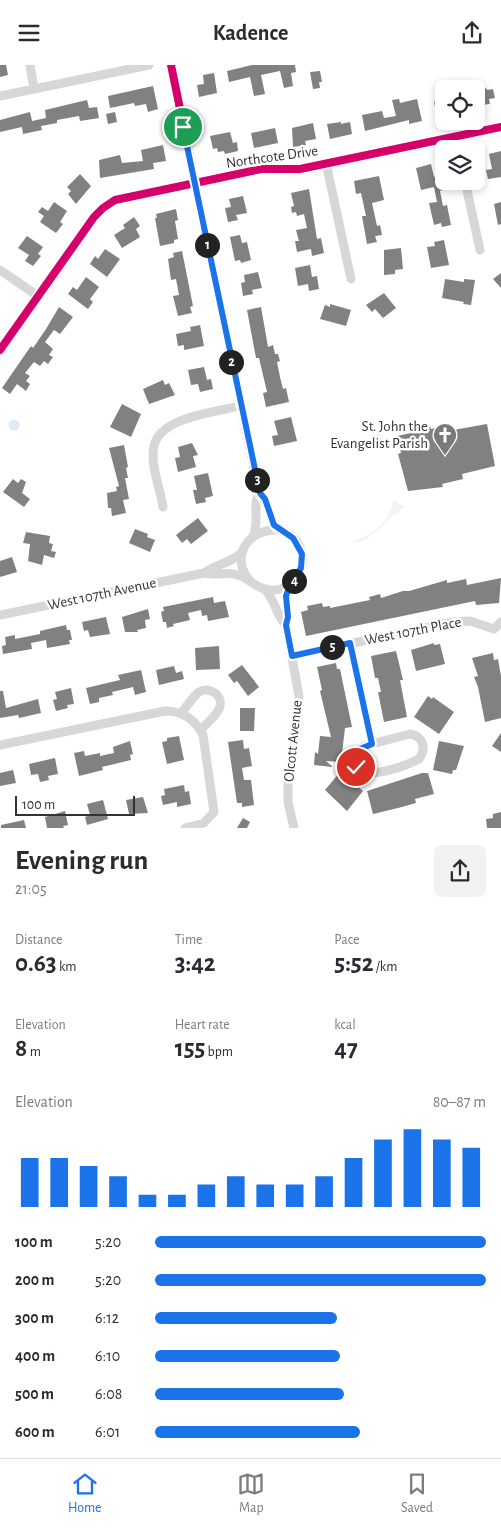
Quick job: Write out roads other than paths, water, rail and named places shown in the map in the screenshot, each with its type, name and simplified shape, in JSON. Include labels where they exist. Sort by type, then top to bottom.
[{"type":"street","points":[[30,65],[34,89]]},
{"type":"street","points":[[0,96],[149,65]]},
{"type":"street","points":[[171,65],[240,406],[260,493],[265,499],[271,519],[279,530],[293,538],[302,554],[301,568],[290,585],[276,590],[264,589],[249,580],[242,565],[243,551],[252,537],[258,522],[255,500],[260,493]]},
{"type":"street","name":"Northcote Drive","points":[[0,350],[94,217],[108,204],[128,197],[261,169],[294,170],[501,127]]},
{"type":"street","points":[[456,136],[457,140]]},
{"type":"street","points":[[326,163],[351,279]]},
{"type":"street","points":[[467,190],[480,250]]},
{"type":"street","points":[[0,269],[38,296]]},
{"type":"street","points":[[163,507],[154,458],[154,445],[164,429],[180,420],[240,406]]},
{"type":"street","points":[[252,537],[267,530],[279,530]]},
{"type":"street","name":"West 107th Avenue","points":[[0,615],[204,573],[212,567],[232,562],[243,551]]},
{"type":"street","name":"West 107th Avenue","points":[[204,573],[214,576],[236,574],[249,580]]},
{"type":"street","name":"Olcott Avenue","points":[[290,585],[286,596],[288,617],[286,625],[299,705],[288,777],[288,802],[294,828]]},
{"type":"street","name":"Olcott Avenue","points":[[264,589],[274,600],[280,619],[286,625]]},
{"type":"street","name":"West 107th Place","points":[[292,656],[462,621],[478,622],[497,633],[501,622]]},
{"type":"street","points":[[350,643],[372,744]]},
{"type":"street","points":[[181,713],[200,691],[208,690],[214,692],[219,699],[219,709],[201,730]]},
{"type":"street","points":[[0,745],[165,711],[181,713],[192,719],[201,730],[205,741],[214,806],[212,817],[204,823],[185,828]]},
{"type":"street","points":[[410,734],[419,738],[423,751],[419,759],[412,762],[368,774],[363,773],[356,767],[355,756],[358,750],[372,744],[410,734]]},
{"type":"place","name":"St. John the Evangelist Parish","points":[[445,456]]}]
